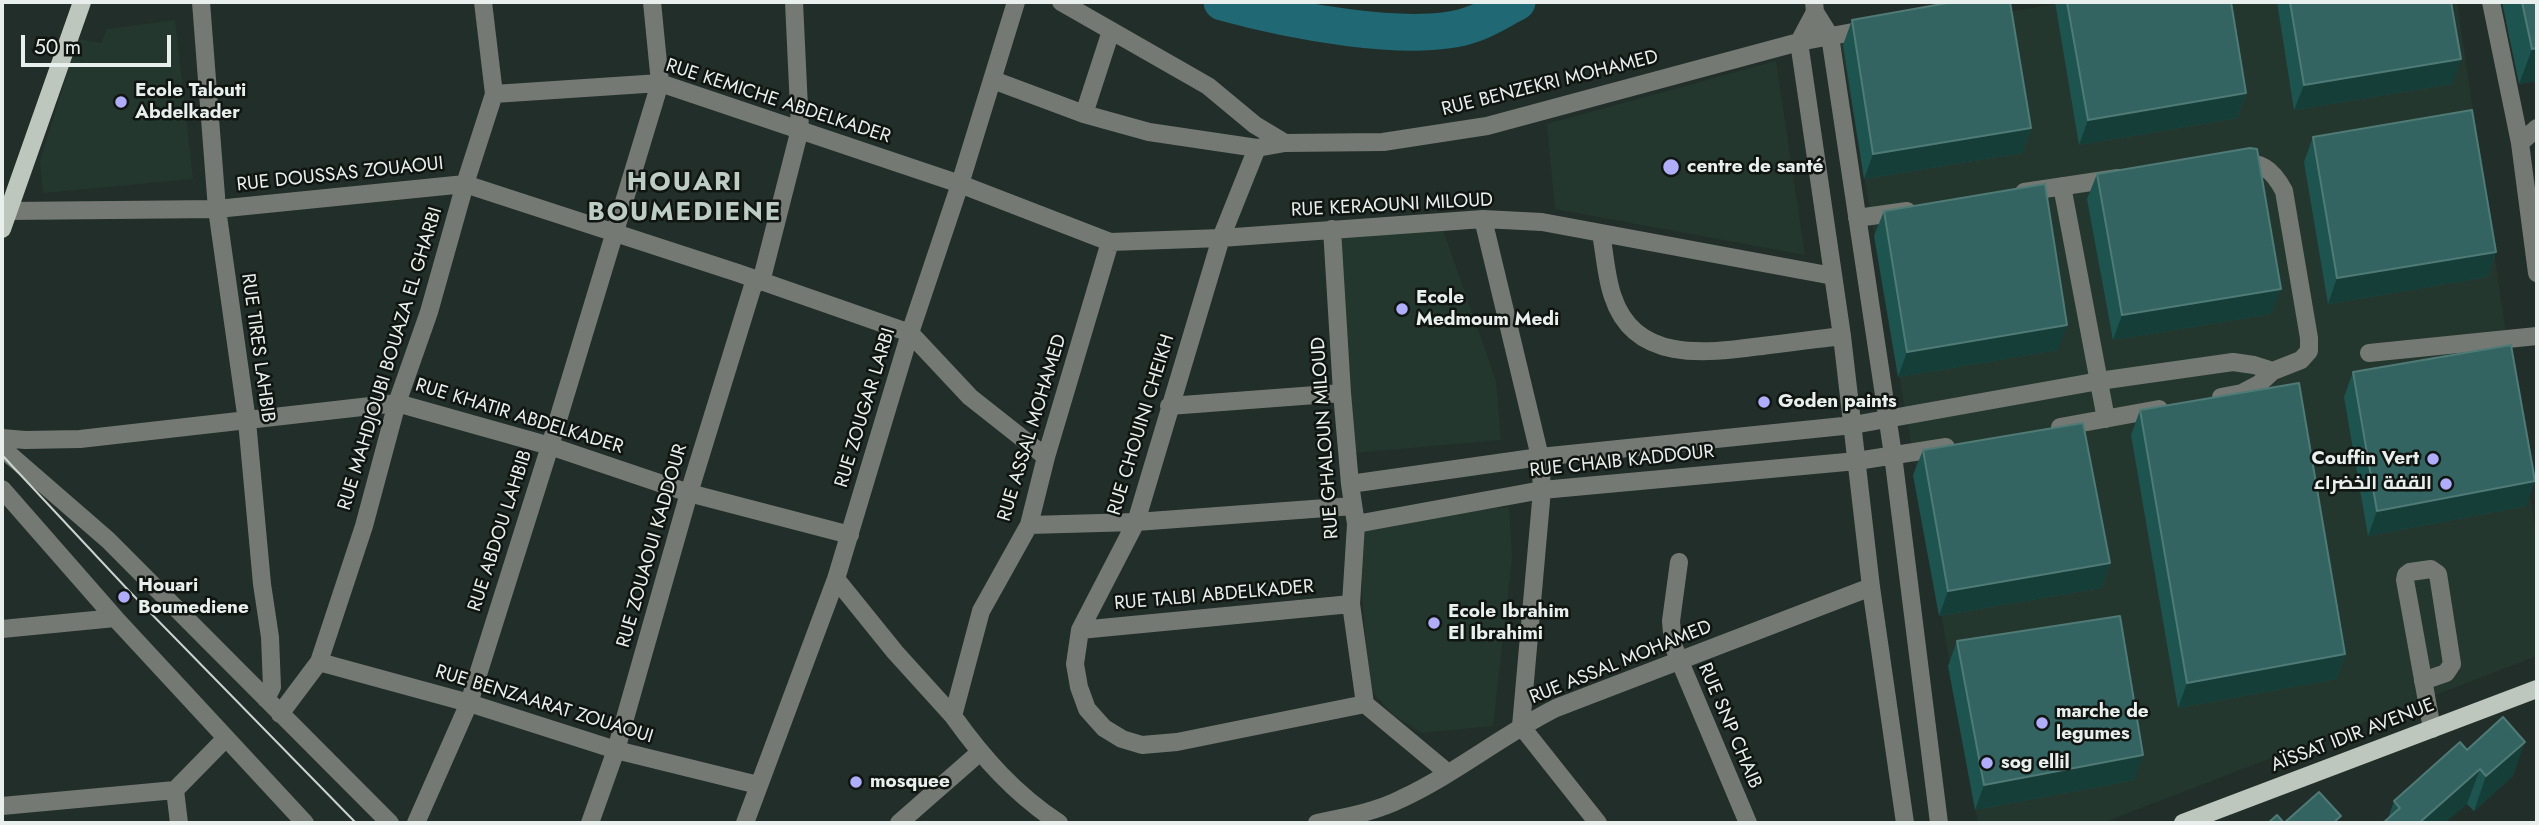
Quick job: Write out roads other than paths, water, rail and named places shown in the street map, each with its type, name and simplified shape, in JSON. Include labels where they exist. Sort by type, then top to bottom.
[{"type":"main road","points":[[2,229],[5,210],[82,2]]},
{"type":"main road","name":"AÏSSAT IDIR AVENUE","points":[[2183,823],[2537,689]]},
{"type":"street","name":"RUE TIRES LAHBIB","points":[[201,2],[217,209],[247,421],[262,584],[270,637],[272,687],[266,699]]},
{"type":"street","name":"RUE MAHDJOUBI BOUAZA EL GHARBI","points":[[280,714],[319,662],[364,526],[397,403],[429,312],[494,94],[484,2]]},
{"type":"street","name":"RUE ABDOU LAHBIB","points":[[416,823],[469,703],[660,83],[652,2]]},
{"type":"street","name":"RUE ZOUAOUI KADDOUR","points":[[590,823],[616,750],[689,493],[758,281],[800,129],[794,2]]},
{"type":"street","name":"RUE ZOUGAR LARBI","points":[[746,823],[836,579],[910,333],[960,184],[1016,2]]},
{"type":"street","points":[[1060,2],[1208,86],[1255,124],[1285,143]]},
{"type":"street","points":[[2491,2],[2534,223],[2537,273]]},
{"type":"street","points":[[1814,7],[1830,36],[1893,455],[1939,823]]},
{"type":"street","points":[[1814,7],[1798,42],[1842,336],[1871,587],[1905,823]]},
{"type":"street","name":"RUE BENZEKRI MOHAMED","points":[[993,80],[1084,114],[1149,132],[1257,148],[1285,143],[1384,142],[1487,125],[1798,42],[1883,26]]},
{"type":"street","points":[[1084,114],[1111,31]]},
{"type":"street","name":"RUE KEMICHE ABDELKADER","points":[[494,94],[660,83],[960,184]]},
{"type":"street","points":[[2519,143],[2537,128]]},
{"type":"street","name":"RUE CHOUINI CHEIKH","points":[[1257,148],[1221,238],[1136,522],[1080,629],[1075,664],[1079,687],[1087,709],[1104,728],[1122,739],[1142,745],[1177,742],[1365,704]]},
{"type":"street","points":[[2201,401],[2242,393],[2259,384],[2273,371],[2301,360],[2309,351],[2284,191],[2276,176],[2259,163],[2224,163]]},
{"type":"street","points":[[2008,195],[2130,176]]},
{"type":"street","name":"RUE DOUSSAS ZOUAOUI","points":[[5,210],[217,209],[465,184],[910,333]]},
{"type":"street","name":"RUE KERAOUNI MILOUD","points":[[960,184],[1110,242],[1221,238],[1483,219],[1542,222],[1833,276]]},
{"type":"street","points":[[2062,186],[2106,419]]},
{"type":"street","points":[[1857,218],[1926,208]]},
{"type":"street","points":[[1483,219],[1540,457],[1542,489],[1521,726],[1598,823]]},
{"type":"street","name":"RUE GHALOUN MILOUD","points":[[1332,229],[1342,393],[1356,524],[1351,604],[1365,704]]},
{"type":"street","points":[[1601,234],[1613,299],[1639,335],[1665,348],[1685,353],[1713,353],[1842,336]]},
{"type":"street","name":"RUE ASSAL MOHAMED","points":[[953,716],[981,611],[1029,525],[1046,457],[1110,242]]},
{"type":"street","points":[[910,333],[970,397],[1046,457]]},
{"type":"street","points":[[2369,353],[2537,336]]},
{"type":"street","points":[[1350,484],[1540,457],[1853,425],[2099,381],[2233,362],[2273,371]]},
{"type":"street","points":[[1169,406],[1342,393]]},
{"type":"street","name":"RUE KHATIR ABDELKADER","points":[[2,438],[80,439],[397,403],[550,446],[689,493],[850,535]]},
{"type":"street","points":[[2042,430],[2174,406]]},
{"type":"street","name":"RUE CHAIB KADDOUR","points":[[1356,524],[1542,489],[1857,460],[1964,443]]},
{"type":"street","points":[[2,448],[108,540],[390,823]]},
{"type":"street","points":[[2,489],[115,618],[305,823]]},
{"type":"street","points":[[1029,525],[1136,522],[1353,506]]},
{"type":"street","name":"RUE SNP CHAIB","points":[[1679,562],[1671,632],[1678,662],[1748,823]]},
{"type":"street","points":[[2423,681],[2446,673],[2452,664],[2438,574],[2431,569],[2406,575],[2406,580],[2431,729]]},
{"type":"street","points":[[836,579],[895,652],[953,716],[979,753],[1029,803],[1059,823]]},
{"type":"street","name":"RUE ASSAL MOHAMED","points":[[1317,823],[1371,811],[1401,800],[1521,726],[1556,708],[1871,587]]},
{"type":"street","name":"RUE TALBI ABDELKADER","points":[[1080,629],[1351,604]]},
{"type":"street","points":[[2,629],[115,618]]},
{"type":"street","name":"RUE BENZAARAT ZOUAOUI","points":[[319,662],[469,703],[616,750],[758,785]]},
{"type":"street","points":[[1365,704],[1448,773]]},
{"type":"street","points":[[2,806],[175,790],[226,738]]},
{"type":"street","points":[[899,823],[979,753]]},
{"type":"street","points":[[175,790],[179,823]]},
{"type":"street","points":[[1028,823],[1029,803]]},
{"type":"waterway","points":[[1222,2],[1279,16],[1348,28],[1417,32],[1448,30],[1473,24],[1517,2]]},
{"type":"tram line","points":[[2,455],[130,592],[356,823]]},
{"type":"place","name":"Ecole Talouti Abdelkader","points":[[121,102]]},
{"type":"place","name":"centre de santé","points":[[1671,167]]},
{"type":"place","name":"Ecole Medmoum Medi","points":[[1402,309]]},
{"type":"place","name":"Goden paints","points":[[1764,402]]},
{"type":"place","name":"Couffin Vert","points":[[2433,459]]},
{"type":"place","name":"القفة الخضراء","points":[[2446,484]]},
{"type":"place","name":"Houari Boumediene","points":[[124,597]]},
{"type":"place","name":"Ecole Ibrahim El Ibrahimi","points":[[1434,623]]},
{"type":"place","name":"marche de legumes","points":[[2042,723]]},
{"type":"place","name":"sog ellil","points":[[1987,763]]},
{"type":"place","name":"mosquee","points":[[856,782]]},
{"type":"district","name":"HOUARI BOUMEDIENE","points":[[685,199]]}]
